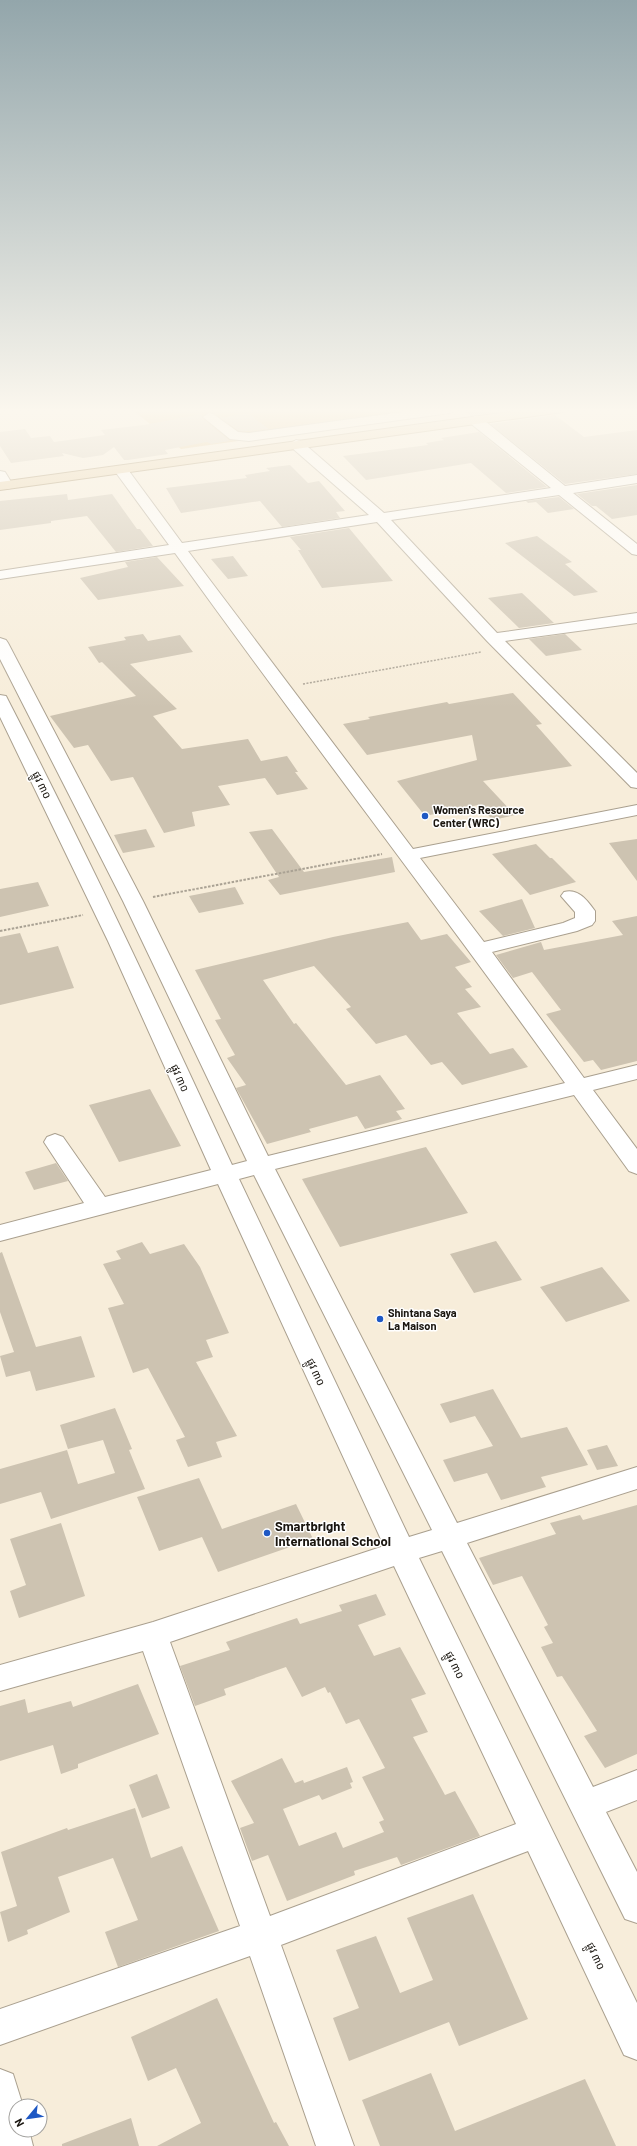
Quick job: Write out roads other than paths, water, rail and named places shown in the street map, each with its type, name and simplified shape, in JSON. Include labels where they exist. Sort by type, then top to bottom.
[{"type":"street","points":[[150,508],[281,688],[406,852],[580,1086],[637,1166]]},
{"type":"street","points":[[370,508],[381,518],[498,643],[637,783]]},
{"type":"street","points":[[0,575],[445,508]]},
{"type":"street","points":[[586,508],[637,551]]},
{"type":"street","points":[[498,643],[637,618]]},
{"type":"street","points":[[0,643],[43,723],[133,900],[261,1165],[637,1907]]},
{"type":"street","name":"ផ្លូវ ៣០","points":[[0,700],[7,729],[105,910],[225,1175],[400,1552],[537,1832],[637,2042]]},
{"type":"street","points":[[7,729],[43,723]]},
{"type":"street","points":[[406,852],[637,810]]},
{"type":"street","points":[[478,949],[570,927],[585,921],[585,910],[571,896]]},
{"type":"street","points":[[0,1233],[261,1165],[637,1072]]},
{"type":"street","points":[[55,1142],[99,1206]]},
{"type":"street","points":[[0,1678],[153,1635],[400,1552],[451,1538],[637,1478]]},
{"type":"street","points":[[153,1635],[335,2146]]},
{"type":"street","points":[[586,1804],[637,1786]]},
{"type":"street","points":[[0,2027],[260,1936],[537,1832]]},
{"type":"street","points":[[0,2087],[14,2146]]},
{"type":"place","name":"Women's Resource Center (WRC)","points":[[425,816]]},
{"type":"place","name":"Shintana Saya La Maison","points":[[380,1319]]},
{"type":"place","name":"Smartbright International School","points":[[267,1533]]}]
